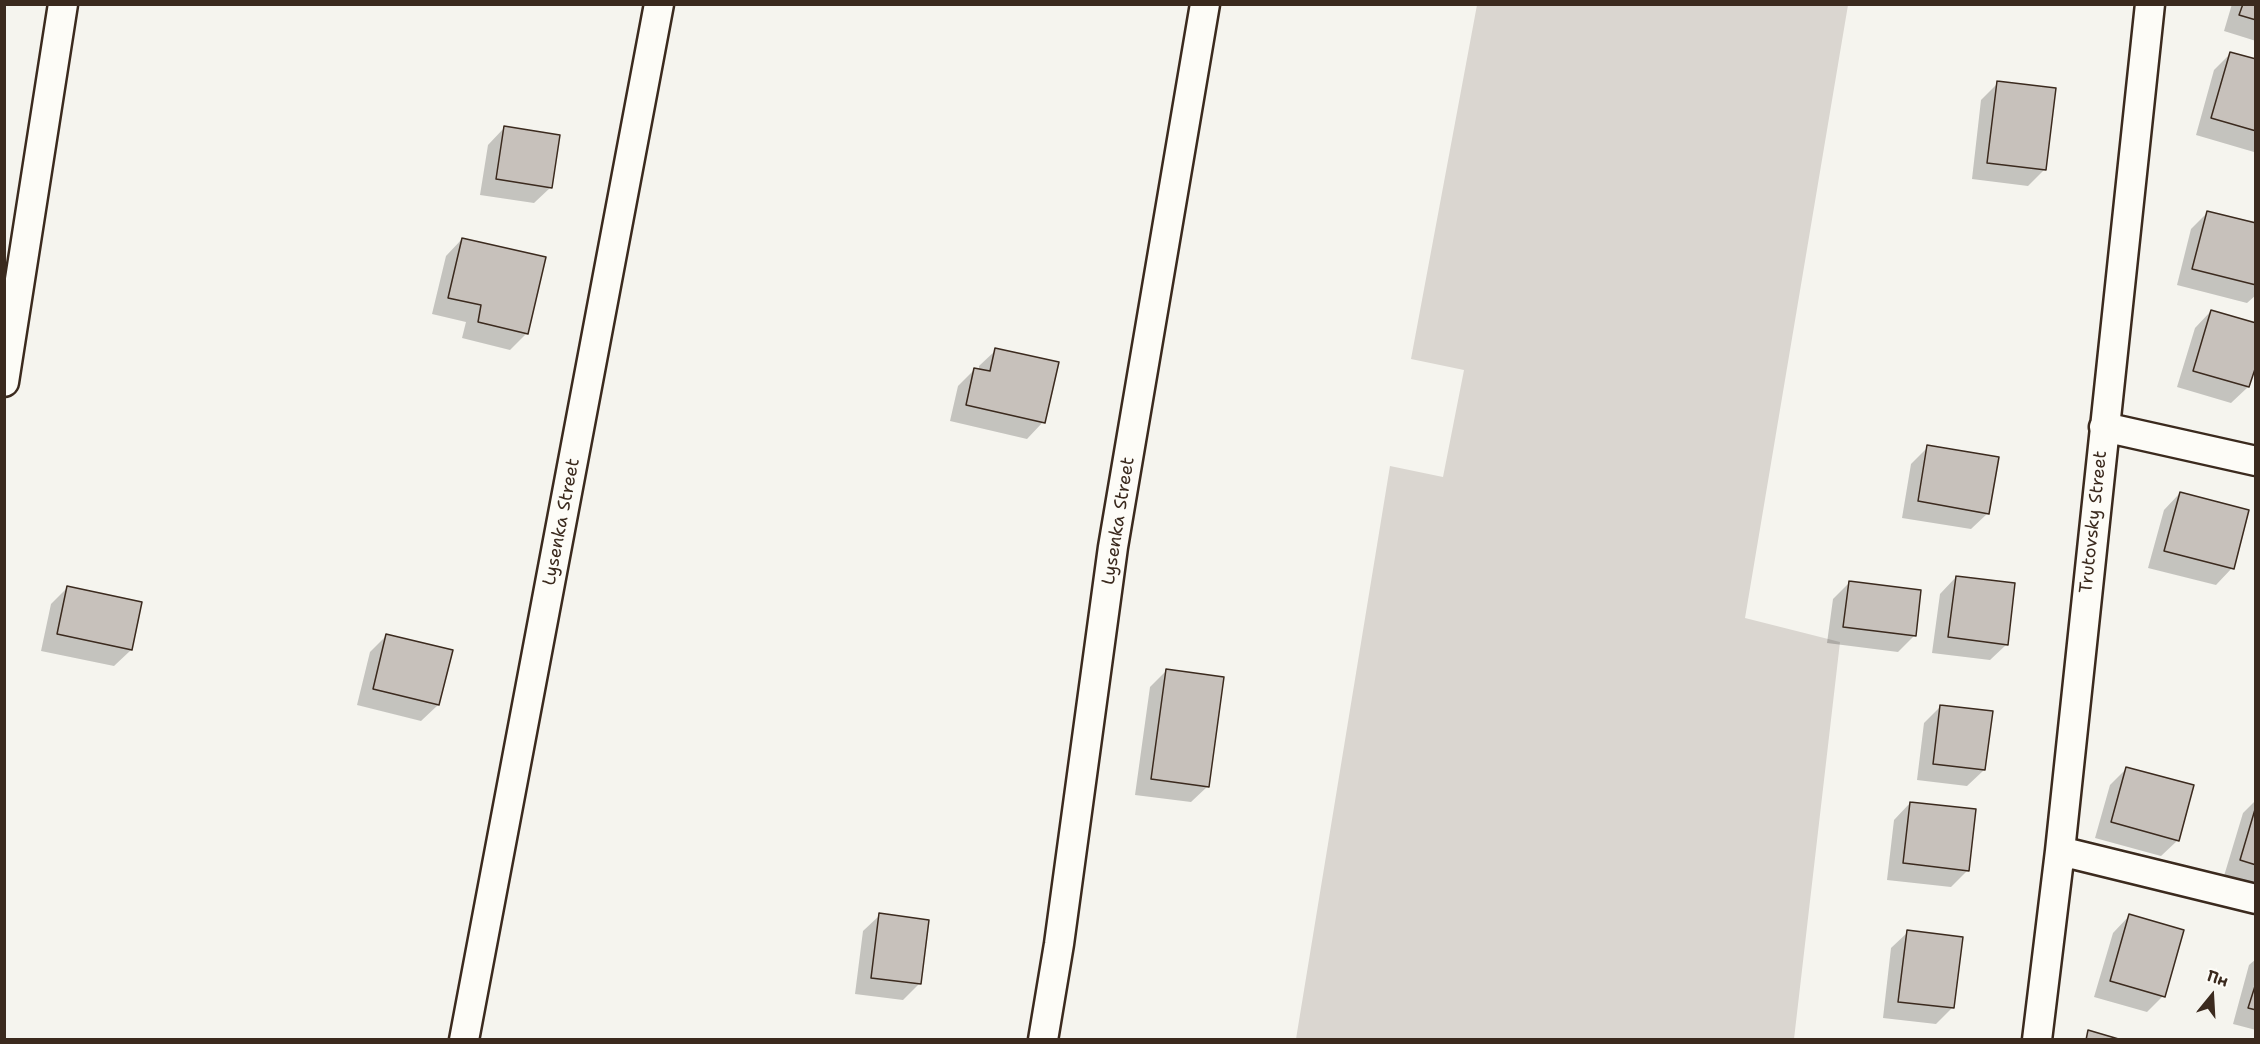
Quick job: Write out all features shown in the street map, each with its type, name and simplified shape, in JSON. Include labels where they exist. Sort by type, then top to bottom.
[{"type":"street","points":[[4,382],[63,4]]},
{"type":"street","name":"Lysenka Street","points":[[464,1040],[659,4]]},
{"type":"street","name":"Lysenka Street","points":[[1043,1040],[1059,944],[1113,547],[1205,4]]},
{"type":"street","name":"Trutovsky Street","points":[[2037,1040],[2060,851],[2150,4]]},
{"type":"street","points":[[2104,427],[2256,461]]},
{"type":"street","points":[[2060,851],[2256,899]]},
{"type":"shaded area","points":[[1477,5],[1848,5],[1745,618],[1840,642],[1794,1039],[1296,1039],[1390,466],[1443,477],[1464,370],[1411,359]]},
{"type":"building","points":[[2243,4],[2256,4],[2256,20],[2239,15]]},
{"type":"building","points":[[2230,52],[2256,59],[2256,131],[2211,118]]},
{"type":"building","points":[[1997,81],[2056,88],[2046,170],[1987,163]]},
{"type":"building","points":[[504,126],[560,135],[552,188],[496,179]]},
{"type":"building","points":[[2207,211],[2256,223],[2256,285],[2192,269]]},
{"type":"building","points":[[462,238],[546,257],[528,334],[478,322],[481,305],[448,298]]},
{"type":"building","points":[[2211,310],[2256,323],[2256,366],[2249,387],[2193,371]]},
{"type":"building","points":[[995,348],[1059,362],[1045,423],[966,405],[974,368],[990,371]]},
{"type":"building","points":[[1927,445],[1999,457],[1989,514],[1918,501]]},
{"type":"building","points":[[2180,492],[2249,510],[2234,569],[2164,551]]},
{"type":"building","points":[[1956,576],[2015,583],[2008,645],[1948,637]]},
{"type":"building","points":[[1849,581],[1921,590],[1916,636],[1843,627]]},
{"type":"building","points":[[67,586],[142,602],[132,650],[57,634]]},
{"type":"building","points":[[386,634],[453,650],[439,705],[373,689]]},
{"type":"building","points":[[1166,669],[1224,677],[1209,787],[1151,779]]},
{"type":"building","points":[[1940,705],[1993,711],[1985,770],[1933,764]]},
{"type":"building","points":[[2126,767],[2194,785],[2179,841],[2111,822]]},
{"type":"building","points":[[1910,802],[1976,809],[1969,871],[1903,863]]},
{"type":"building","points":[[2256,806],[2256,865],[2240,860]]},
{"type":"building","points":[[879,913],[929,920],[921,984],[871,978]]},
{"type":"building","points":[[2129,914],[2184,930],[2165,997],[2110,981]]},
{"type":"building","points":[[1907,930],[1963,937],[1954,1008],[1898,1002]]},
{"type":"building","points":[[2256,983],[2256,1010],[2248,1008]]},
{"type":"building","points":[[2088,1030],[2122,1040],[2086,1040]]}]
